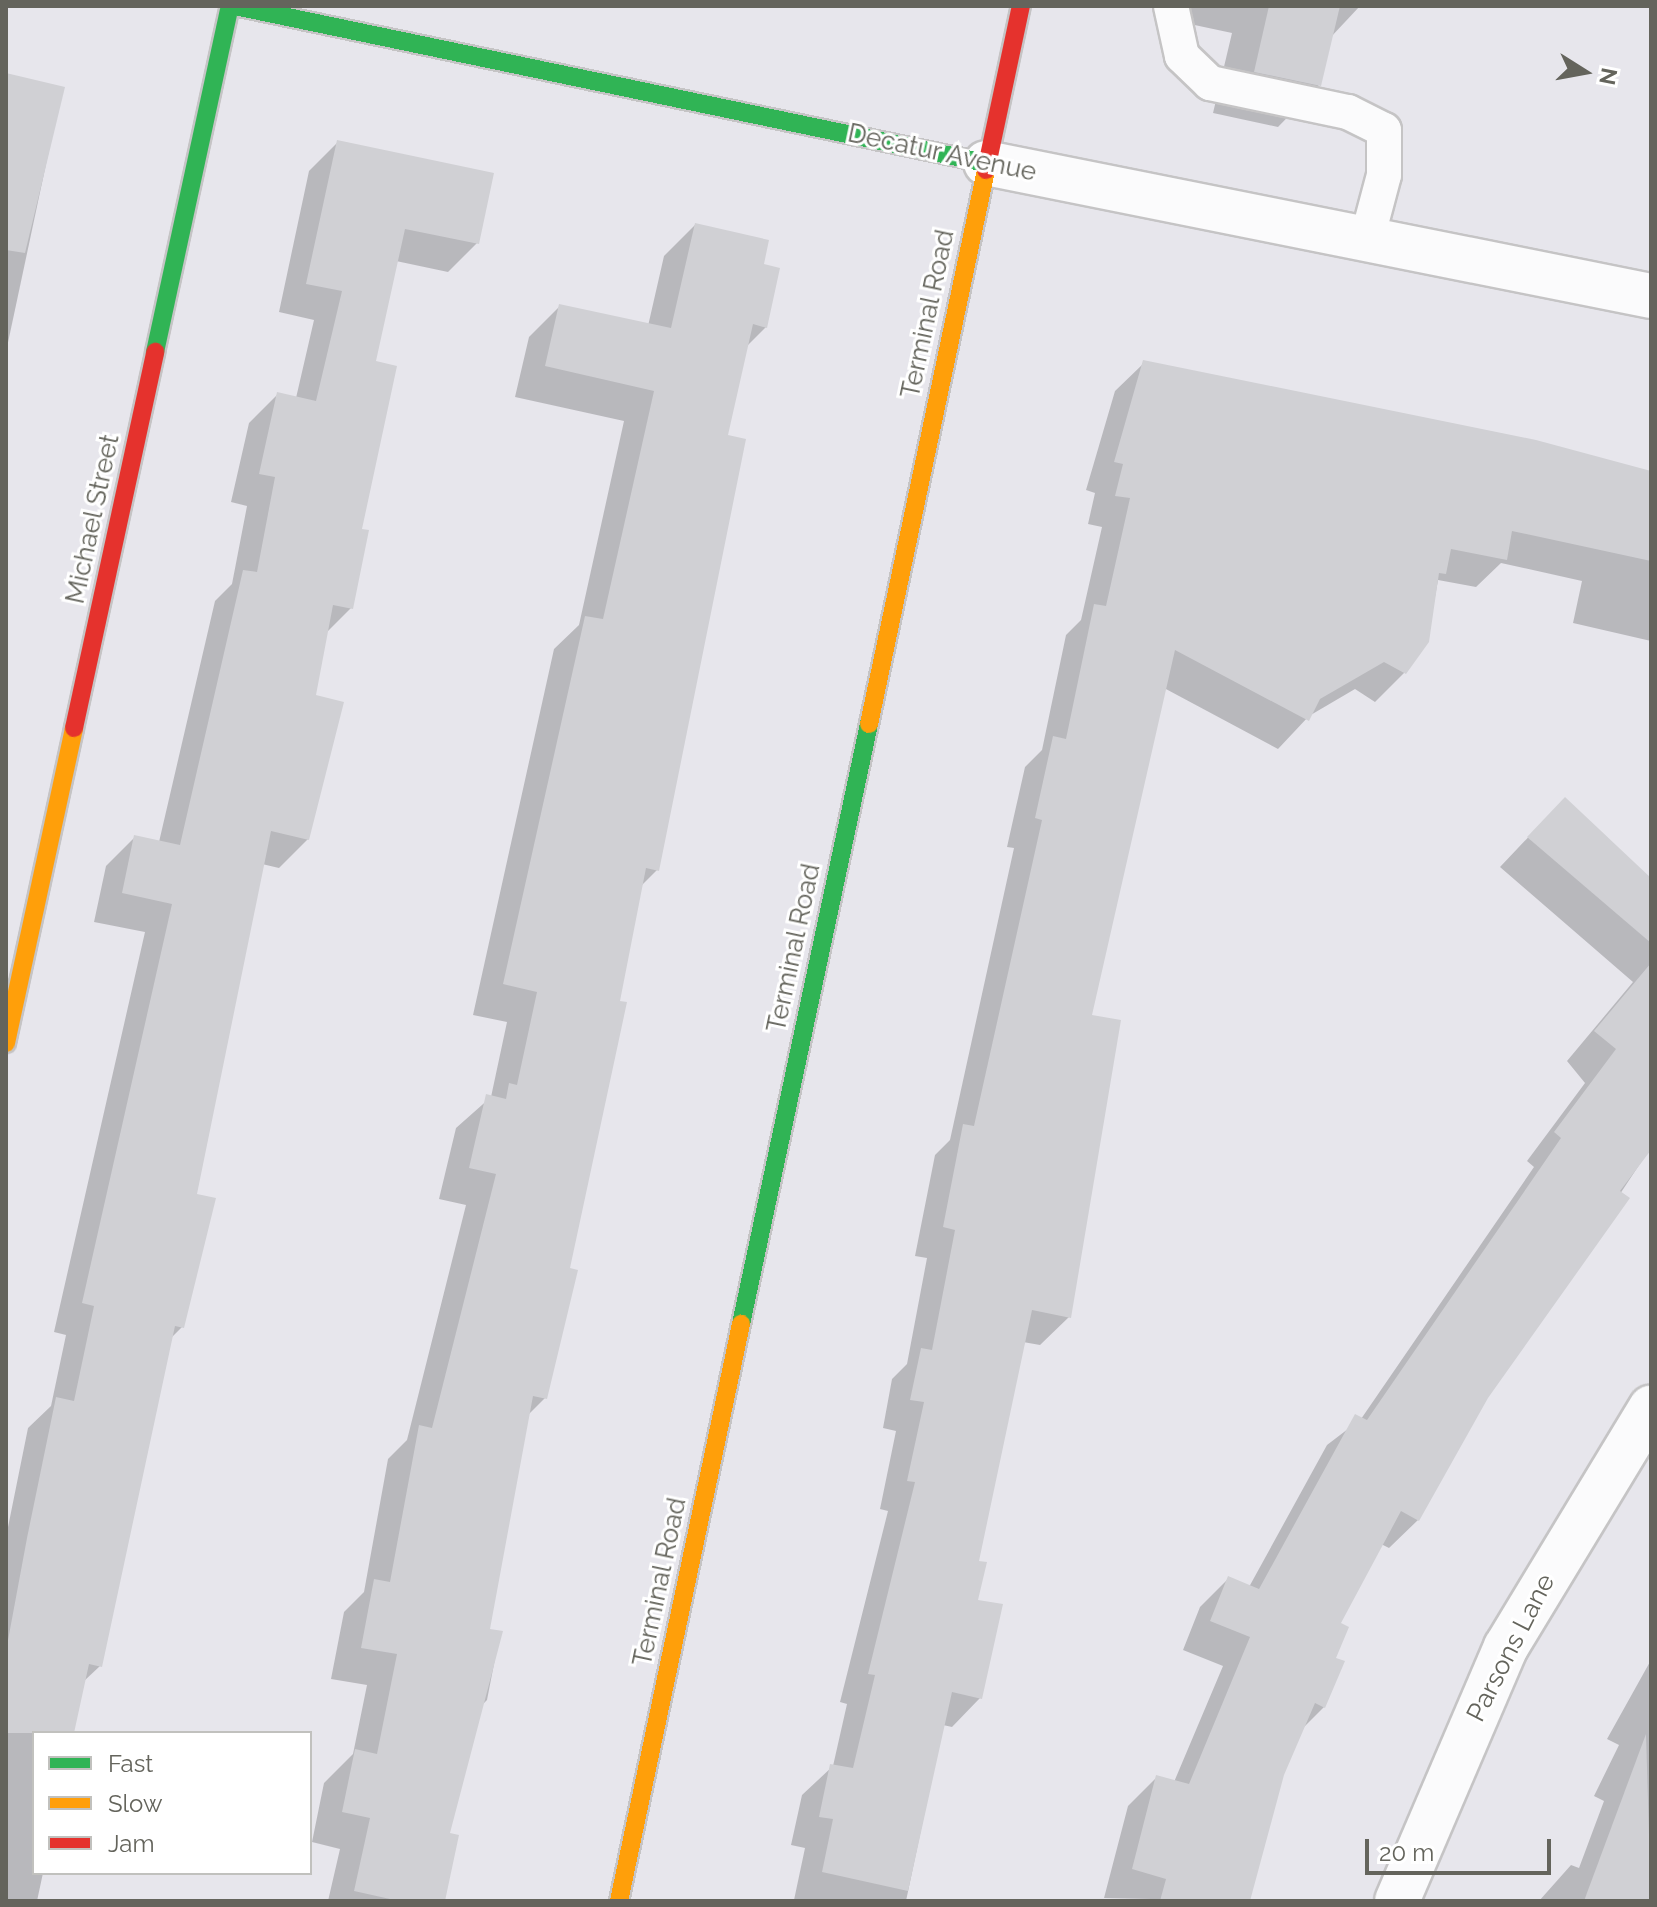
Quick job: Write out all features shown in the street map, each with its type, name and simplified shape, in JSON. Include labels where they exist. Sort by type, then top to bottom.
[{"type":"main road","name":"Decatur Avenue","points":[[233,6],[986,163]]},
{"type":"main road","name":"Michael Street","points":[[6,1043],[233,6]]},
{"type":"main road","name":"Terminal Road","points":[[619,1901],[1021,6]]},
{"type":"street","name":"Decatur Avenue","points":[[986,163],[1651,296]]},
{"type":"street","name":"Parsons Lane","points":[[1397,1901],[1506,1647],[1651,1408]]},
{"type":"lane","points":[[1171,6],[1182,56],[1210,83],[1348,112],[1384,130],[1384,175],[1367,239]]},
{"type":"building","points":[[1269,6],[1340,6],[1321,86],[1254,72]]},
{"type":"building","points":[[6,73],[65,87],[25,253],[6,250]]},
{"type":"building","points":[[337,140],[494,173],[479,244],[405,229],[376,361],[397,366],[362,529],[369,530],[353,609],[333,605],[316,695],[344,702],[309,840],[271,831],[197,1194],[216,1198],[184,1328],[175,1326],[102,1667],[89,1664],[74,1731],[6,1733],[6,1651],[27,1538],[56,1397],[74,1401],[94,1306],[82,1303],[172,904],[122,893],[134,835],[180,845],[243,570],[257,572],[275,477],[259,474],[277,392],[316,401],[342,291],[306,284]]},
{"type":"building","points":[[695,223],[769,240],[764,264],[780,268],[767,328],[753,324],[728,435],[746,439],[659,871],[646,868],[620,1001],[627,1002],[570,1268],[578,1270],[547,1399],[533,1396],[490,1629],[503,1631],[450,1833],[459,1835],[445,1901],[399,1901],[354,1891],[370,1818],[342,1812],[355,1749],[377,1754],[397,1654],[361,1648],[374,1579],[390,1582],[419,1425],[432,1428],[496,1174],[469,1168],[486,1094],[506,1099],[509,1083],[517,1085],[537,992],[503,984],[585,616],[603,619],[654,391],[545,366],[559,304],[671,328]]},
{"type":"building","points":[[1143,360],[1536,440],[1651,471],[1651,561],[1512,531],[1507,560],[1451,549],[1446,574],[1439,573],[1429,642],[1406,674],[1384,662],[1320,699],[1309,721],[1175,650],[1092,1015],[1121,1020],[1071,1318],[1032,1310],[979,1561],[987,1562],[978,1600],[1003,1604],[982,1699],[952,1692],[908,1891],[822,1872],[833,1819],[819,1817],[830,1764],[853,1768],[875,1675],[868,1674],[915,1482],[907,1481],[924,1402],[910,1400],[921,1348],[932,1350],[955,1230],[943,1227],[963,1124],[974,1126],[1042,820],[1035,818],[1053,736],[1066,739],[1094,604],[1106,606],[1130,498],[1115,496],[1123,464],[1114,462]]},
{"type":"building","points":[[1565,797],[1651,878],[1651,943],[1527,837]]},
{"type":"building","points":[[1651,963],[1651,1150],[1620,1191],[1630,1198],[1488,1398],[1419,1521],[1401,1511],[1341,1623],[1349,1627],[1336,1658],[1345,1661],[1325,1708],[1315,1703],[1284,1775],[1250,1901],[1160,1901],[1166,1879],[1132,1869],[1156,1775],[1189,1784],[1250,1637],[1210,1621],[1228,1576],[1259,1589],[1355,1414],[1367,1420],[1561,1138],[1554,1132],[1616,1049],[1594,1031]]},
{"type":"building","points":[[1646,1734],[1651,1901],[1584,1901]]},
{"type":"traffic: fast","points":[[155,352],[230,6]]},
{"type":"traffic: fast","points":[[235,6],[986,163]]},
{"type":"traffic: fast","points":[[741,1324],[869,724]]},
{"type":"traffic: slow","points":[[869,724],[986,170]]},
{"type":"traffic: slow","points":[[6,1043],[74,728]]},
{"type":"traffic: slow","points":[[619,1901],[741,1324]]},
{"type":"traffic: jam","points":[[986,170],[1021,6]]},
{"type":"traffic: jam","points":[[74,728],[155,352]]}]
